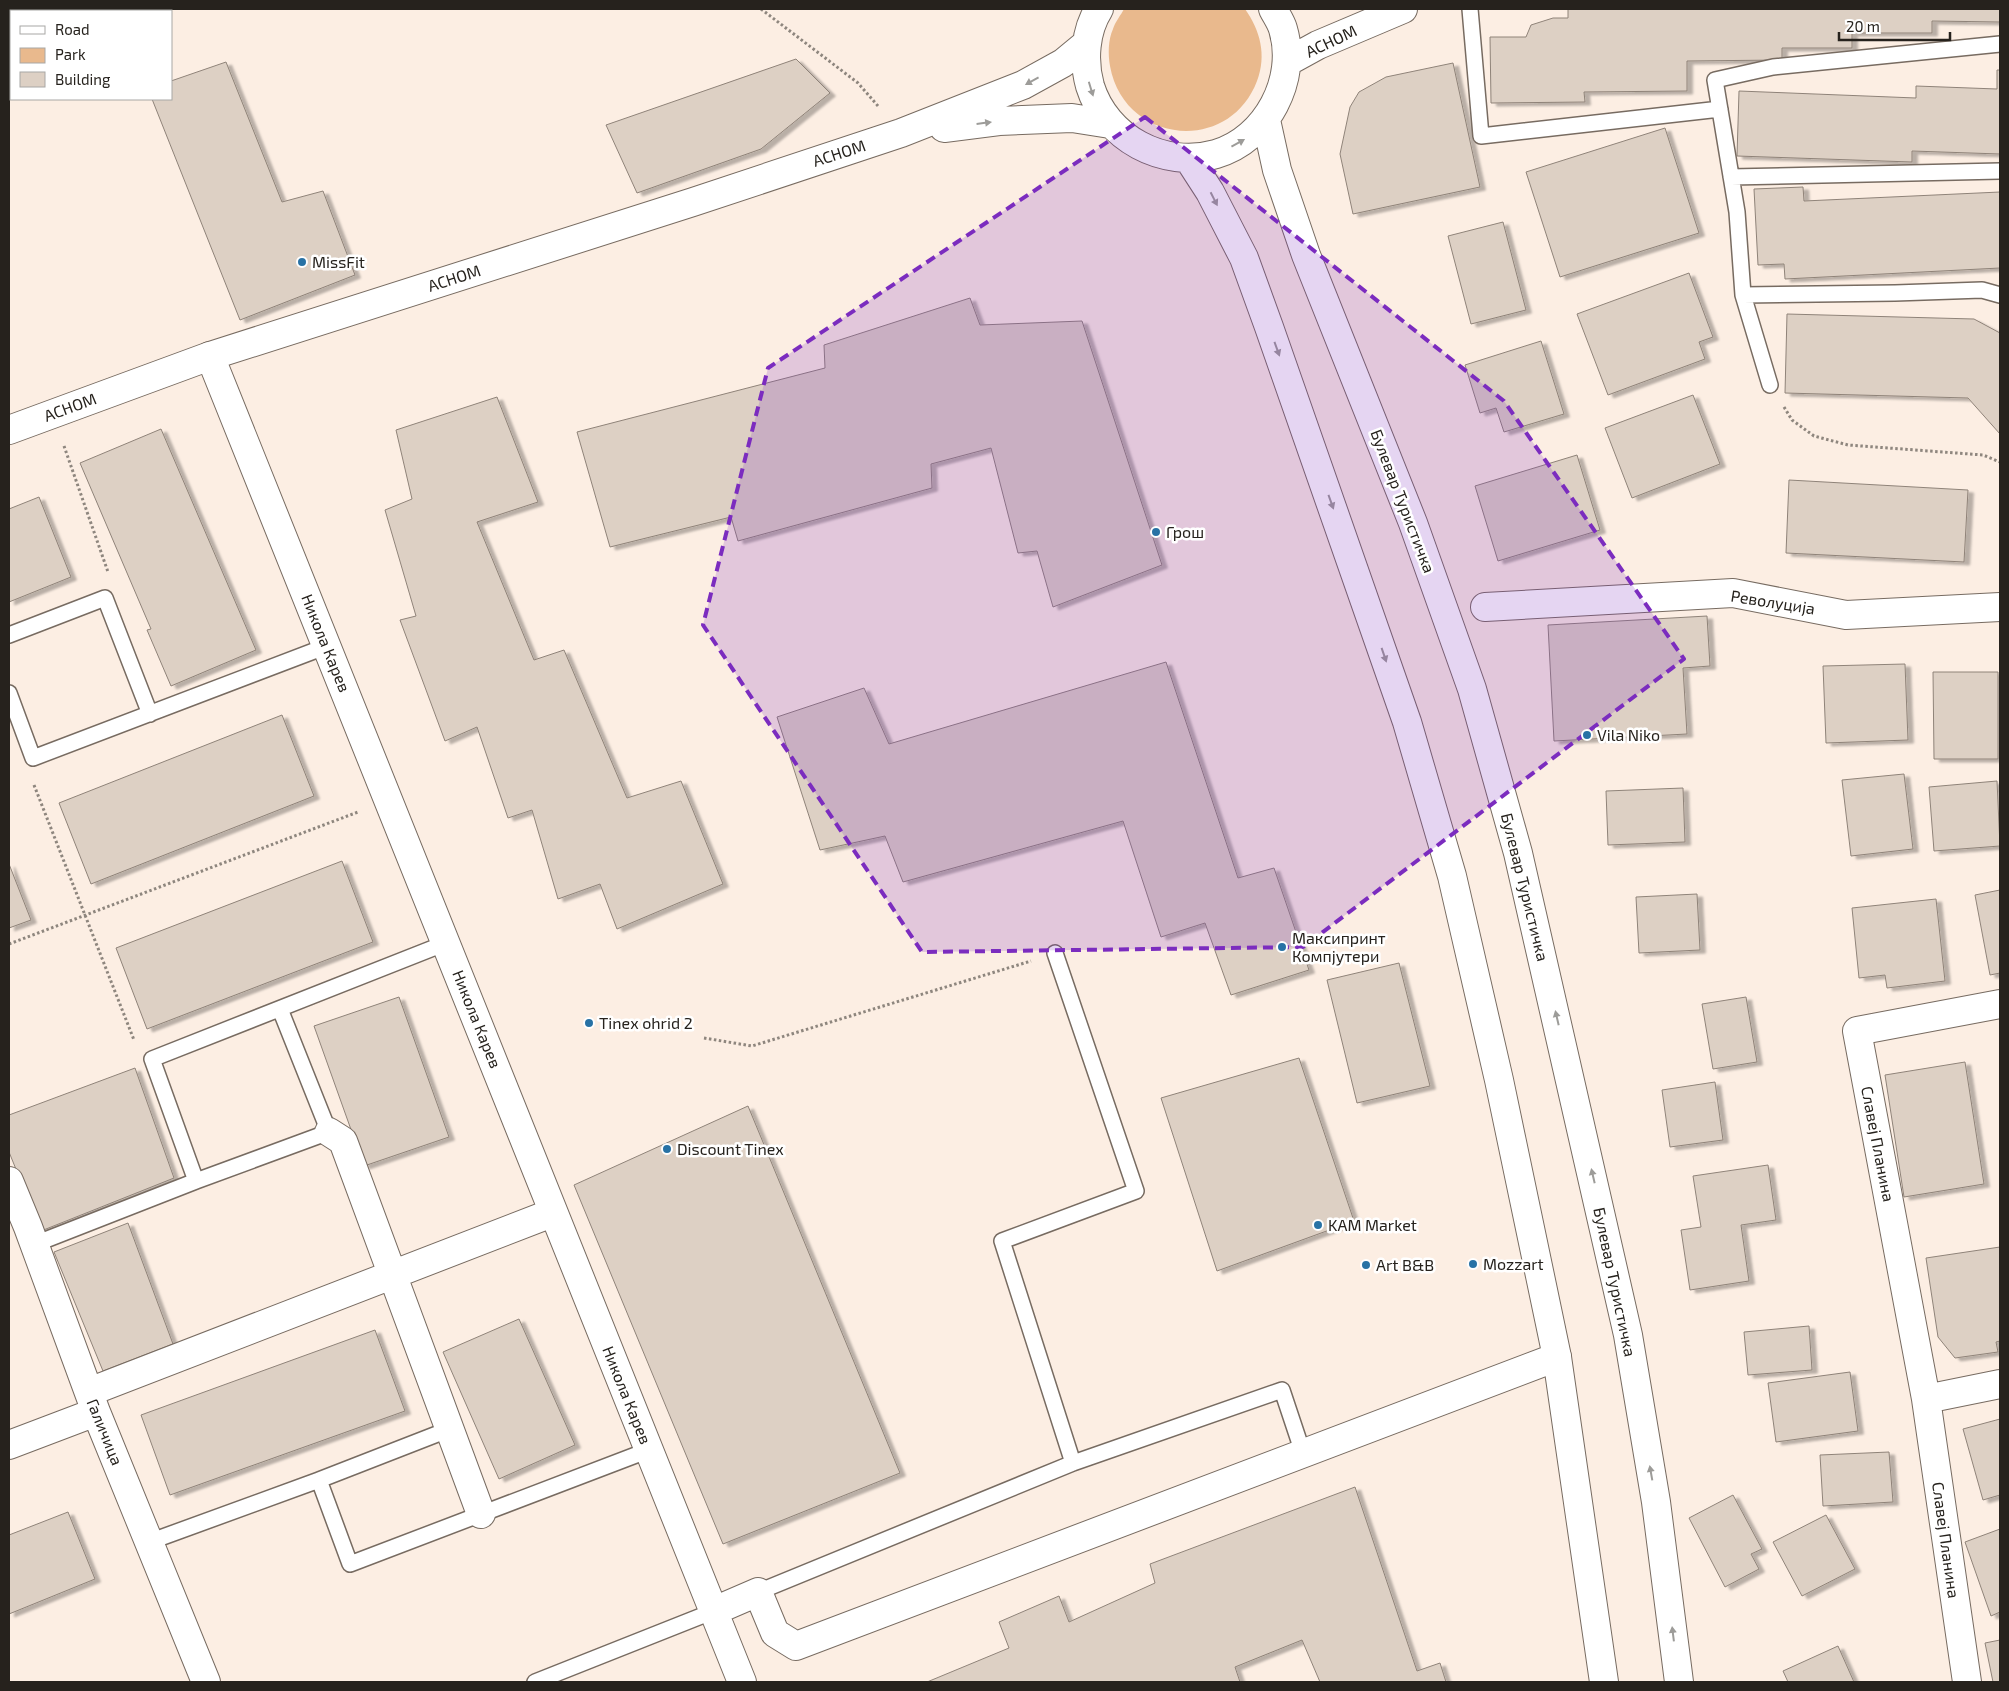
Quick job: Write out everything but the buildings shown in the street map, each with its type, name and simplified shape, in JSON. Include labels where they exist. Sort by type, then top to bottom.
[{"type":"street","points":[[1099,9],[1094,16],[1086,44],[1086,73],[1094,100],[1110,124],[1132,142],[1159,155],[1188,158],[1217,154],[1244,140],[1266,120],[1281,93],[1287,62],[1283,30],[1273,9]]},
{"type":"street","name":"АСНОМ","points":[[1287,62],[1318,44],[1403,9]]},
{"type":"street","name":"АСНОМ","points":[[9,430],[210,356],[693,202],[901,133],[1023,86],[1063,64],[1086,44]]},
{"type":"street","name":"АСНОМ","points":[[901,133],[999,121],[1072,118],[1110,124]]},
{"type":"street","name":"Булевар Туристичка","points":[[1266,120],[1277,170],[1306,255],[1413,523],[1472,689],[1518,853],[1628,1335],[1656,1502],[1679,1682]]},
{"type":"street","points":[[1188,158],[1210,192],[1244,258],[1347,546],[1407,722],[1452,876],[1557,1357],[1604,1682]]},
{"type":"street","name":"Никола Карев","points":[[210,356],[513,1108],[552,1213],[742,1682]]},
{"type":"street","name":"Револуција","points":[[1485,607],[1734,593],[1846,614],[2000,607]]},
{"type":"street","name":"Славеј Планина","points":[[1967,1682],[1926,1399],[1858,1031],[2000,1004]]},
{"type":"street","points":[[329,1132],[343,1141],[481,1514]]},
{"type":"street","name":"Галичица","points":[[9,1181],[93,1402],[149,1542],[200,1680]]},
{"type":"street","points":[[9,1445],[93,1402],[392,1275],[552,1213]]},
{"type":"street","points":[[714,1611],[758,1592],[775,1633],[796,1646],[1557,1357]]},
{"type":"street","points":[[1926,1399],[2000,1384]]},
{"type":"lane","points":[[1470,9],[1481,136],[1720,109]]},
{"type":"lane","points":[[1770,385],[1742,295],[1737,212],[1715,80],[1773,66],[2000,44]]},
{"type":"lane","points":[[1731,177],[2000,171]]},
{"type":"lane","points":[[1742,295],[1896,294],[1982,290],[2000,295]]},
{"type":"lane","points":[[9,635],[105,598],[150,714]]},
{"type":"lane","points":[[9,693],[33,758],[327,646]]},
{"type":"lane","points":[[196,1181],[152,1059],[446,943]]},
{"type":"lane","points":[[1055,953],[1136,1191],[1002,1241],[1073,1463]]},
{"type":"lane","points":[[34,1244],[329,1132],[280,1009]]},
{"type":"lane","points":[[758,1592],[1073,1463],[1282,1390],[1303,1453]]},
{"type":"lane","points":[[149,1542],[450,1430]]},
{"type":"lane","points":[[319,1480],[350,1564],[649,1450]]},
{"type":"lane","points":[[535,1682],[714,1611]]},
{"type":"path","points":[[761,9],[858,83],[901,133]]},
{"type":"path","points":[[1770,385],[1792,420],[1814,436],[1848,445],[1983,455],[2000,462]]},
{"type":"path","points":[[53,413],[112,583],[105,598]]},
{"type":"path","points":[[33,758],[30,777],[139,1053],[152,1059]]},
{"type":"path","points":[[9,944],[389,800]]},
{"type":"path","points":[[704,1038],[752,1046],[1055,953]]},
{"type":"highlighted area","points":[[1145,117],[1504,401],[1684,659],[1303,947],[922,952],[703,625],[768,368]]},
{"type":"green space","points":[[1124,9],[1245,9],[1255,25],[1262,52],[1257,81],[1243,105],[1224,121],[1202,129],[1178,130],[1155,125],[1135,112],[1119,92],[1109,61],[1111,33]]},
{"type":"place","name":"MissFit","points":[[302,262]]},
{"type":"place","name":"Грош","points":[[1156,532]]},
{"type":"place","name":"Vila Niko","points":[[1587,735]]},
{"type":"place","name":"Максипринт Компјутери","points":[[1282,947]]},
{"type":"place","name":"Tinex ohrid 2","points":[[589,1023]]},
{"type":"place","name":"Discount Tinex","points":[[667,1149]]},
{"type":"place","name":"KAM Market","points":[[1318,1225]]},
{"type":"place","name":"Mozzart","points":[[1473,1264]]},
{"type":"place","name":"Art B&B","points":[[1366,1265]]}]
